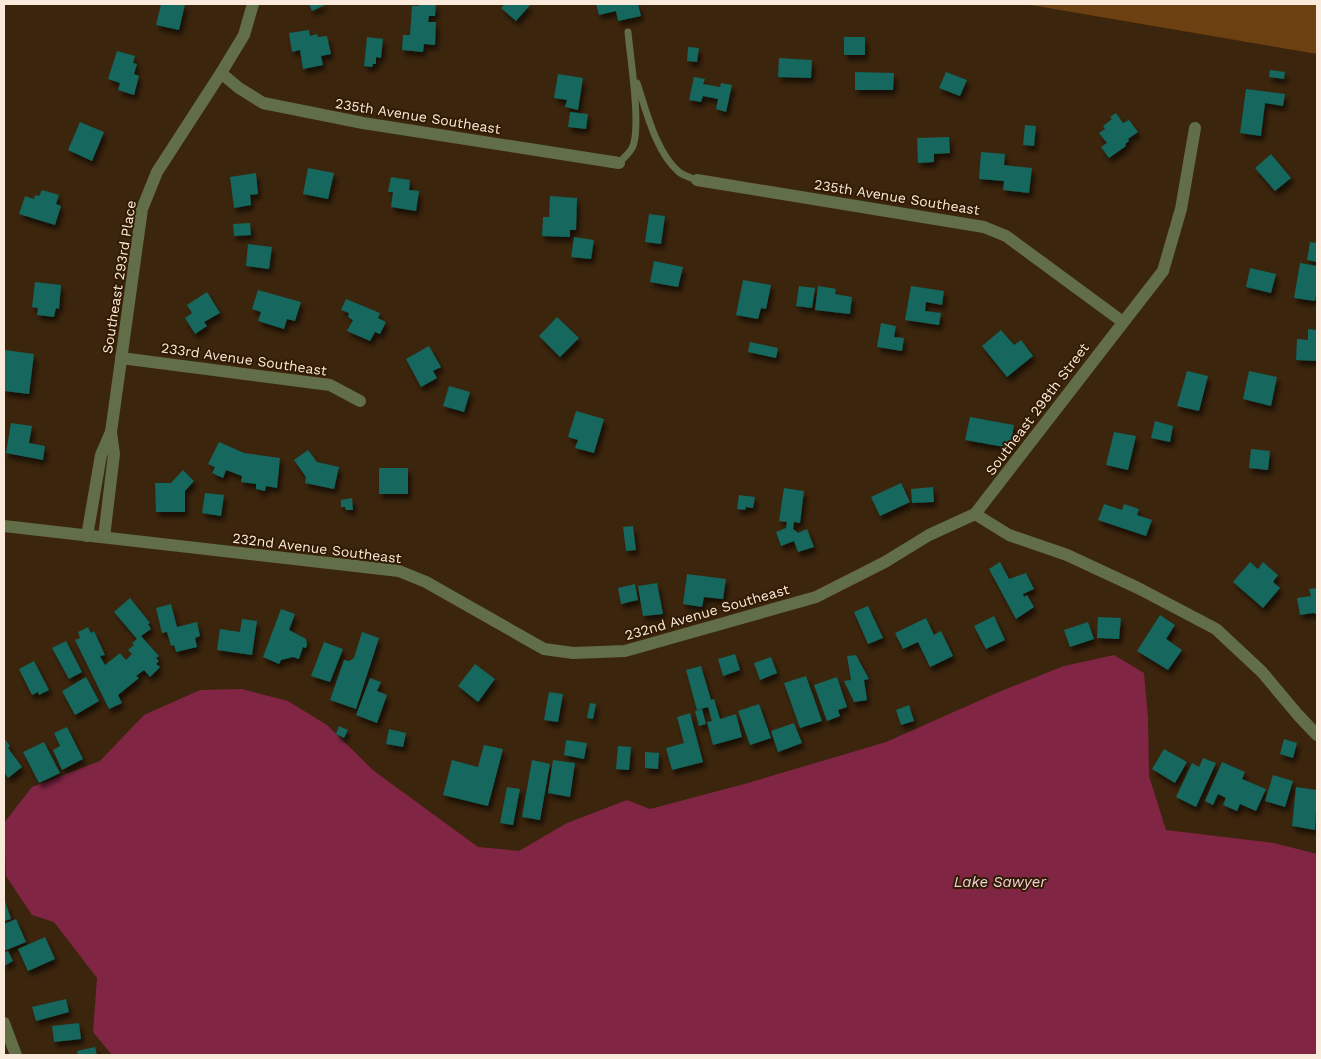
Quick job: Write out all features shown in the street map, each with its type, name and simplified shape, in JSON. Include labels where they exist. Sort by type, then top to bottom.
[{"type":"street","name":"Southeast 293rd Place","points":[[104,537],[114,454],[111,432],[142,209],[157,172],[244,35],[253,4]]},
{"type":"street","name":"235th Avenue Southeast","points":[[221,73],[263,104],[363,123],[619,163]]},
{"type":"street","name":"Southeast 298th Street","points":[[975,514],[1163,271],[1181,209],[1195,128]]},
{"type":"street","name":"235th Avenue Southeast","points":[[697,180],[984,227],[1006,236],[1122,322]]},
{"type":"street","name":"233rd Avenue Southeast","points":[[121,358],[330,385],[360,402]]},
{"type":"street","name":"Southeast 293rd Place","points":[[88,536],[101,455],[111,432]]},
{"type":"street","name":"232nd Avenue Southeast","points":[[4,526],[399,571],[426,582],[544,649],[573,653],[603,653],[625,651],[816,597],[885,562],[929,535],[975,514]]},
{"type":"street","points":[[975,514],[1009,536],[1067,555],[1138,588],[1216,629],[1262,672],[1317,735]]},
{"type":"street","points":[[4,1023],[16,1055]]},
{"type":"lane","points":[[619,163],[632,149],[636,137],[628,32]]},
{"type":"lane","points":[[632,69],[653,131],[663,153],[679,172],[697,180]]},
{"type":"shaded area","points":[[1025,4],[1317,4],[1317,54]]},
{"type":"water","name":"Lake Sawyer","points":[[1114,655],[1144,673],[1148,718],[1149,776],[1166,830],[1274,843],[1317,854],[1317,1055],[112,1055],[93,1032],[97,978],[54,922],[32,915],[6,876],[4,823],[32,787],[100,761],[144,715],[200,690],[242,689],[288,701],[327,725],[374,771],[478,847],[519,851],[567,823],[627,800],[650,809],[748,783],[886,742],[1001,691],[1064,666]]},
{"type":"building","points":[[161,4],[185,4],[179,30],[156,25]]},
{"type":"building","points":[[309,4],[327,4],[312,11]]},
{"type":"building","points":[[419,4],[436,4],[435,16],[429,16],[428,22],[436,22],[435,45],[424,44],[423,52],[402,50],[403,35],[410,35],[412,6],[419,6]]},
{"type":"building","points":[[505,4],[531,4],[516,21],[501,8]]},
{"type":"building","points":[[596,4],[638,4],[641,16],[618,21],[616,11],[599,15]]},
{"type":"building","points":[[309,30],[310,36],[317,34],[318,37],[327,36],[331,54],[321,56],[323,65],[303,69],[300,50],[292,52],[289,33]]},
{"type":"building","points":[[367,37],[383,39],[381,58],[376,57],[376,64],[373,64],[372,67],[364,66]]},
{"type":"building","points":[[844,37],[865,37],[865,55],[844,55]]},
{"type":"building","points":[[688,47],[699,48],[697,62],[687,61]]},
{"type":"building","points":[[117,51],[135,56],[133,63],[137,64],[134,74],[139,76],[134,95],[118,90],[120,83],[108,79]]},
{"type":"building","points":[[779,58],[812,60],[811,78],[778,77]]},
{"type":"building","points":[[1270,70],[1285,72],[1284,79],[1269,77]]},
{"type":"building","points":[[855,72],[894,73],[893,90],[855,90]]},
{"type":"building","points":[[946,72],[967,80],[960,96],[939,88]]},
{"type":"building","points":[[558,74],[583,78],[578,110],[565,107],[567,100],[554,98]]},
{"type":"building","points":[[694,77],[705,79],[703,84],[720,87],[721,83],[732,85],[726,112],[716,109],[718,99],[703,96],[701,102],[689,100]]},
{"type":"building","points":[[1246,89],[1285,94],[1283,106],[1265,103],[1261,136],[1240,133]]},
{"type":"building","points":[[570,112],[588,114],[586,129],[568,127]]},
{"type":"building","points":[[1116,113],[1123,123],[1129,120],[1138,132],[1128,139],[1129,141],[1125,144],[1126,146],[1109,158],[1101,147],[1107,143],[1099,133],[1105,129],[1103,126],[1112,119],[1110,117]]},
{"type":"building","points":[[80,122],[104,132],[92,161],[68,150]]},
{"type":"building","points":[[1025,125],[1036,126],[1034,146],[1023,145]]},
{"type":"building","points":[[949,137],[950,153],[934,154],[934,162],[918,163],[917,138]]},
{"type":"building","points":[[981,152],[1005,154],[1004,165],[1032,168],[1029,193],[1003,190],[1004,181],[979,179]]},
{"type":"building","points":[[1271,154],[1291,178],[1275,191],[1255,168]]},
{"type":"building","points":[[308,168],[334,173],[328,199],[303,194]]},
{"type":"building","points":[[256,173],[258,194],[250,195],[251,205],[234,208],[230,177]]},
{"type":"building","points":[[391,177],[410,180],[409,190],[419,191],[416,211],[391,207],[393,192],[388,192]]},
{"type":"building","points":[[42,190],[59,195],[56,204],[61,206],[55,225],[19,214],[25,196],[34,199],[35,195],[39,196]]},
{"type":"building","points":[[550,196],[577,198],[576,230],[570,230],[570,237],[542,236],[543,217],[549,217]]},
{"type":"building","points":[[649,214],[665,216],[661,244],[645,242]]},
{"type":"building","points":[[250,223],[251,235],[234,236],[233,224]]},
{"type":"building","points":[[574,237],[594,240],[591,259],[571,257]]},
{"type":"building","points":[[1310,242],[1317,243],[1317,262],[1307,260]]},
{"type":"building","points":[[248,244],[272,247],[269,269],[246,266]]},
{"type":"building","points":[[654,261],[683,267],[678,287],[650,282]]},
{"type":"building","points":[[1300,263],[1317,266],[1315,301],[1294,298]]},
{"type":"building","points":[[1250,268],[1276,274],[1271,293],[1246,287]]},
{"type":"building","points":[[743,280],[771,285],[766,309],[761,308],[758,319],[736,315]]},
{"type":"building","points":[[35,282],[61,285],[59,309],[56,308],[54,317],[37,315],[38,308],[32,307]]},
{"type":"building","points":[[799,286],[815,288],[812,308],[796,306]]},
{"type":"building","points":[[818,286],[836,289],[835,294],[852,297],[850,314],[815,310]]},
{"type":"building","points":[[911,286],[944,291],[942,305],[926,302],[925,311],[941,313],[939,325],[905,320]]},
{"type":"building","points":[[258,290],[301,302],[295,321],[287,319],[284,329],[258,321],[261,312],[252,309]]},
{"type":"building","points":[[207,292],[220,313],[204,322],[207,326],[195,334],[185,318],[192,313],[187,305]]},
{"type":"building","points":[[346,299],[380,313],[378,318],[386,322],[380,334],[375,332],[370,341],[347,331],[353,320],[348,317],[349,313],[341,310]]},
{"type":"building","points":[[557,317],[579,338],[560,357],[539,336]]},
{"type":"building","points":[[881,323],[896,326],[894,337],[904,338],[902,351],[877,347]]},
{"type":"building","points":[[1308,329],[1317,330],[1317,361],[1296,360],[1297,339],[1308,340]]},
{"type":"building","points":[[1001,330],[1014,345],[1021,340],[1033,356],[1007,377],[982,346]]},
{"type":"building","points":[[750,342],[778,348],[776,358],[748,352]]},
{"type":"building","points":[[429,346],[441,367],[433,371],[437,378],[421,387],[406,359]]},
{"type":"building","points":[[5,350],[34,354],[29,394],[4,391]]},
{"type":"building","points":[[1187,371],[1208,376],[1199,411],[1177,406]]},
{"type":"building","points":[[1249,371],[1277,377],[1271,406],[1243,399]]},
{"type":"building","points":[[449,386],[470,392],[464,412],[443,406]]},
{"type":"building","points":[[576,411],[604,419],[594,453],[575,448],[578,440],[568,437]]},
{"type":"building","points":[[970,417],[1014,425],[1010,448],[965,440]]},
{"type":"building","points":[[1155,421],[1173,426],[1170,442],[1151,438]]},
{"type":"building","points":[[11,423],[32,426],[29,443],[45,446],[43,460],[6,453]]},
{"type":"building","points":[[1114,432],[1136,436],[1128,470],[1106,465]]},
{"type":"building","points":[[219,442],[244,453],[280,458],[277,488],[266,486],[265,491],[256,489],[256,484],[241,482],[242,476],[226,470],[223,478],[212,473],[215,467],[208,464]]},
{"type":"building","points":[[1251,449],[1270,451],[1268,470],[1249,468]]},
{"type":"building","points":[[308,450],[317,462],[339,467],[334,489],[305,483],[306,477],[294,460]]},
{"type":"building","points":[[379,468],[408,468],[408,494],[379,494]]},
{"type":"building","points":[[183,470],[194,481],[185,491],[185,512],[156,512],[155,483],[171,483]]},
{"type":"building","points":[[901,483],[910,502],[880,516],[871,497]]},
{"type":"building","points":[[933,487],[934,502],[912,503],[911,489]]},
{"type":"building","points":[[784,488],[804,491],[800,523],[794,522],[793,529],[798,533],[807,529],[814,547],[798,552],[794,541],[781,546],[776,532],[786,528],[787,522],[779,521]]},
{"type":"building","points":[[205,493],[224,495],[221,516],[202,513]]},
{"type":"building","points":[[739,495],[755,497],[753,508],[737,509]]},
{"type":"building","points":[[352,498],[353,510],[346,510],[345,507],[341,507],[341,500]]},
{"type":"building","points":[[1104,504],[1122,510],[1124,504],[1139,509],[1137,515],[1152,520],[1146,536],[1098,520]]},
{"type":"building","points":[[633,526],[636,550],[626,551],[623,527]]},
{"type":"building","points":[[1000,562],[1009,579],[1026,573],[1034,589],[1023,594],[1024,597],[1027,595],[1034,607],[1016,619],[989,569]]},
{"type":"building","points":[[1250,562],[1258,569],[1263,562],[1278,575],[1273,582],[1280,588],[1263,608],[1233,582]]},
{"type":"building","points":[[687,574],[726,579],[723,599],[704,597],[702,607],[683,604]]},
{"type":"building","points":[[657,583],[663,614],[643,616],[638,586]]},
{"type":"building","points":[[635,584],[638,600],[621,604],[618,588]]},
{"type":"building","points":[[1317,588],[1317,614],[1300,615],[1297,598],[1311,596],[1309,589]]},
{"type":"building","points":[[130,598],[150,623],[148,624],[151,629],[141,636],[159,656],[156,658],[159,661],[156,664],[160,667],[150,677],[144,670],[136,676],[139,678],[118,695],[122,703],[109,709],[75,640],[80,638],[78,632],[88,627],[91,633],[94,631],[105,655],[100,656],[105,665],[120,653],[126,660],[132,654],[128,650],[137,639],[114,612]]},
{"type":"building","points":[[171,604],[177,627],[197,622],[200,636],[195,638],[197,647],[176,652],[174,645],[171,646],[167,632],[162,633],[156,608]]},
{"type":"building","points":[[868,606],[883,638],[868,644],[854,612]]},
{"type":"building","points":[[281,609],[295,614],[289,630],[306,639],[307,645],[306,648],[303,647],[299,659],[293,657],[281,660],[279,664],[263,657]]},
{"type":"building","points":[[1160,615],[1175,625],[1166,639],[1182,650],[1168,670],[1137,651]]},
{"type":"building","points":[[994,616],[1005,640],[986,649],[974,626]]},
{"type":"building","points":[[1098,617],[1121,618],[1119,639],[1097,638]]},
{"type":"building","points":[[926,618],[934,635],[941,631],[953,656],[930,667],[918,642],[903,649],[895,633]]},
{"type":"building","points":[[242,619],[257,621],[252,655],[217,650],[220,629],[240,632]]},
{"type":"building","points":[[1088,622],[1094,639],[1070,647],[1064,630]]},
{"type":"building","points":[[362,632],[379,638],[356,709],[330,700],[344,660],[349,661],[354,658]]},
{"type":"building","points":[[66,641],[82,672],[69,679],[52,648]]},
{"type":"building","points":[[324,642],[343,649],[330,682],[311,676]]},
{"type":"building","points":[[735,654],[740,670],[723,676],[718,659]]},
{"type":"building","points":[[856,655],[869,679],[864,680],[867,700],[854,702],[844,681],[851,680],[847,656]]},
{"type":"building","points":[[771,657],[777,673],[760,680],[754,663]]},
{"type":"building","points":[[34,661],[49,690],[39,695],[38,692],[32,695],[19,669]]},
{"type":"building","points":[[475,664],[495,679],[478,702],[458,686]]},
{"type":"building","points":[[701,666],[711,700],[714,699],[720,719],[736,714],[742,737],[713,745],[707,722],[712,721],[708,707],[697,710],[686,670]]},
{"type":"building","points":[[806,676],[822,721],[800,728],[784,683]]},
{"type":"building","points":[[86,677],[99,701],[75,715],[62,691]]},
{"type":"building","points":[[837,677],[847,707],[838,710],[840,716],[827,721],[814,685]]},
{"type":"building","points":[[370,678],[381,682],[377,691],[387,695],[377,723],[356,715]]},
{"type":"building","points":[[549,692],[563,694],[558,722],[544,720]]},
{"type":"building","points":[[590,703],[596,704],[593,719],[587,718]]},
{"type":"building","points":[[759,704],[771,738],[750,745],[738,711]]},
{"type":"building","points":[[909,705],[914,721],[901,725],[896,710]]},
{"type":"building","points":[[702,709],[706,724],[699,726],[695,711]]},
{"type":"building","points":[[690,713],[703,762],[672,770],[666,748],[684,743],[677,717]]},
{"type":"building","points":[[794,723],[802,743],[778,752],[771,731]]},
{"type":"building","points":[[339,726],[348,730],[344,738],[336,734]]},
{"type":"building","points":[[67,727],[83,759],[62,770],[53,750],[60,746],[54,733]]},
{"type":"building","points":[[389,729],[406,733],[403,747],[386,744]]},
{"type":"building","points":[[4,738],[10,746],[8,748],[22,767],[8,778],[4,772]]},
{"type":"building","points":[[1284,739],[1297,743],[1293,758],[1280,754]]},
{"type":"building","points":[[566,740],[587,743],[584,759],[564,755]]},
{"type":"building","points":[[44,742],[60,773],[39,783],[23,752]]},
{"type":"building","points":[[484,745],[503,749],[488,806],[443,795],[452,760],[478,767]]},
{"type":"building","points":[[618,746],[631,747],[629,770],[616,769]]},
{"type":"building","points":[[1164,749],[1187,762],[1175,783],[1152,769]]},
{"type":"building","points":[[645,752],[659,753],[658,769],[645,768]]},
{"type":"building","points":[[1203,758],[1216,763],[1196,807],[1176,797],[1192,763],[1199,767]]},
{"type":"building","points":[[532,760],[550,764],[540,820],[522,817]]},
{"type":"building","points":[[553,760],[575,763],[570,797],[548,793]]},
{"type":"building","points":[[1222,762],[1245,772],[1242,779],[1266,789],[1256,811],[1240,804],[1237,811],[1223,805],[1226,798],[1218,794],[1213,805],[1205,801]]},
{"type":"building","points":[[1273,775],[1293,781],[1285,807],[1265,801]]},
{"type":"building","points":[[507,787],[520,789],[513,825],[500,823]]},
{"type":"building","points":[[1296,787],[1317,790],[1315,830],[1292,826]]},
{"type":"building","points":[[4,898],[11,919],[4,921]]},
{"type":"building","points":[[16,919],[26,942],[4,951],[4,924]]},
{"type":"building","points":[[45,937],[55,959],[28,971],[18,949]]},
{"type":"building","points":[[8,951],[13,961],[4,966],[4,953]]},
{"type":"building","points":[[66,999],[69,1012],[36,1021],[32,1007]]},
{"type":"building","points":[[79,1023],[81,1039],[54,1042],[52,1026]]},
{"type":"building","points":[[95,1047],[97,1055],[78,1055],[77,1051]]}]
